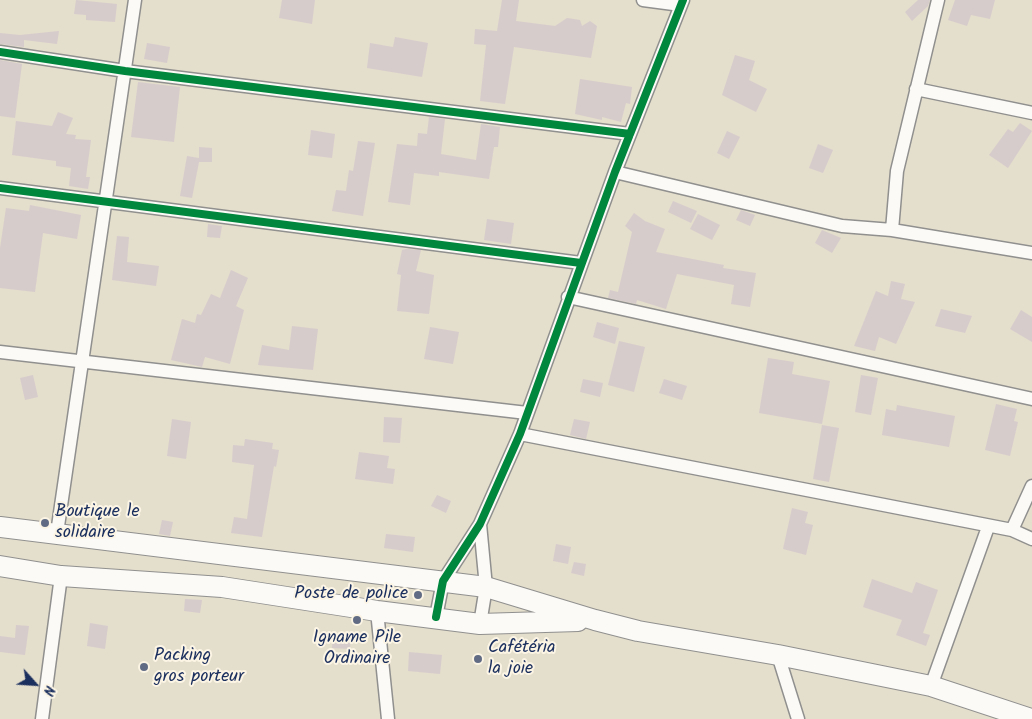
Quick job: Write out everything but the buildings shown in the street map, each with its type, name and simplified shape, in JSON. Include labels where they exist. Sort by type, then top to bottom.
[{"type":"main road","points":[[0,526],[486,586],[595,620],[661,635],[778,655],[931,686],[1031,719]]},
{"type":"main road","points":[[0,566],[61,576],[222,587],[377,611],[480,624],[595,620]]},
{"type":"street","points":[[58,533],[135,0]]},
{"type":"street","points":[[436,617],[443,581],[480,524],[520,434],[568,297],[682,2],[643,0]]},
{"type":"street","points":[[892,230],[897,171],[938,0]]},
{"type":"street","points":[[0,52],[125,71],[630,134]]},
{"type":"street","points":[[916,89],[1032,113]]},
{"type":"street","points":[[615,172],[842,226],[892,230],[1032,253]]},
{"type":"street","points":[[0,188],[581,263]]},
{"type":"street","points":[[568,297],[1032,399]]},
{"type":"street","points":[[0,352],[84,360],[527,413]]},
{"type":"street","points":[[520,434],[988,527],[1012,530],[1032,539]]},
{"type":"street","points":[[1012,530],[1032,486]]},
{"type":"street","points":[[480,524],[486,586],[480,624]]},
{"type":"street","points":[[931,686],[988,527]]},
{"type":"street","points":[[42,719],[61,576]]},
{"type":"street","points":[[377,611],[388,719]]},
{"type":"street","points":[[778,655],[798,719]]},
{"type":"cycle path","points":[[436,617],[443,581],[480,524],[520,434],[615,172],[683,0]]},
{"type":"cycle path","points":[[0,52],[125,71],[630,134]]},
{"type":"cycle path","points":[[0,188],[581,263]]},
{"type":"place","name":"Boutique le solidaire","points":[[45,523]]},
{"type":"place","name":"Poste de police","points":[[418,595]]},
{"type":"place","name":"Igname Pile Ordinaire","points":[[357,620]]},
{"type":"place","name":"Cafétéria la joie","points":[[478,659]]},
{"type":"place","name":"Packing gros porteur","points":[[144,667]]}]
